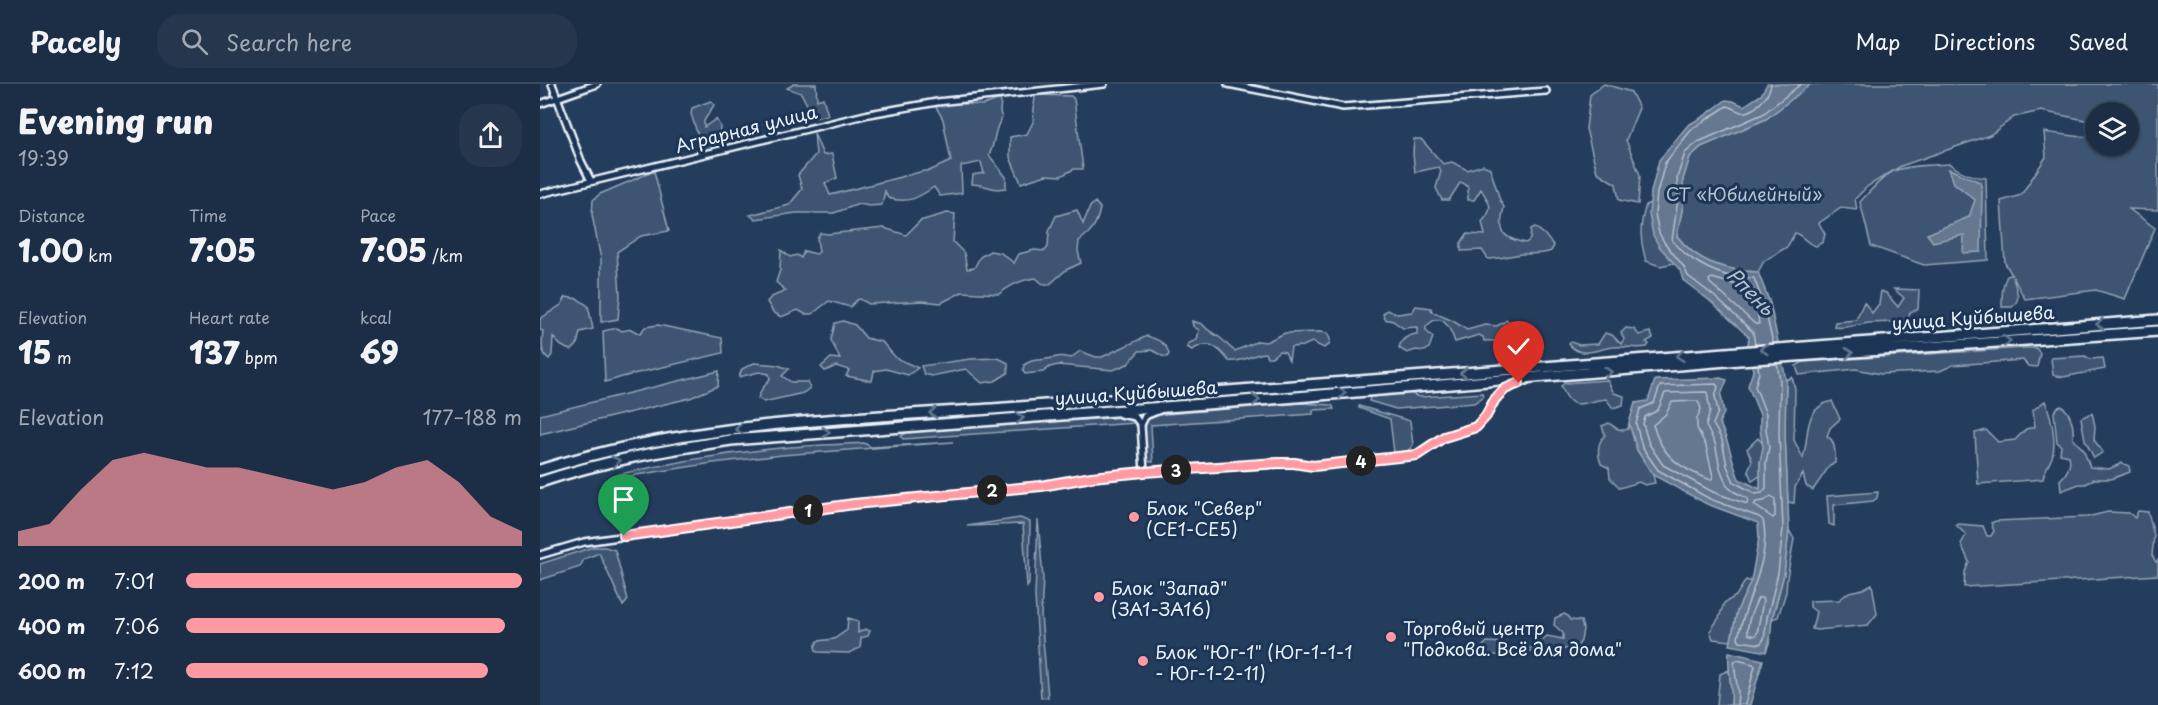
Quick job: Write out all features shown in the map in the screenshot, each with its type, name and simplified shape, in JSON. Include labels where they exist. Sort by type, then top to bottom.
[{"type":"highway","name":"улица Куйбышева","points":[[1790,352],[2158,320]]},
{"type":"highway","name":"улица Куйбышева","points":[[1790,352],[2158,331]]},
{"type":"highway","points":[[1739,356],[1790,352]]},
{"type":"highway","name":"улица Куйбышева","points":[[540,482],[608,463],[731,440],[1550,377],[1739,356]]},
{"type":"highway","name":"улица Куйбышева","points":[[540,470],[606,452],[660,441],[729,430],[798,423],[1739,356]]},
{"type":"street","points":[[552,84],[581,161],[591,181]]},
{"type":"street","points":[[540,104],[597,84]]},
{"type":"street","name":"Аграрная улица","points":[[540,194],[869,114],[1044,87],[1104,84]]},
{"type":"street","points":[[1228,84],[1343,107],[1546,91]]},
{"type":"street","points":[[540,555],[584,542],[854,504],[1041,486],[1092,477],[1144,472],[1294,463],[1313,466],[1417,455],[1444,437],[1476,427],[1486,416],[1492,402],[1505,389],[1519,383],[1550,377]]},
{"type":"street","points":[[1144,472],[1141,425],[1145,416],[1187,404]]},
{"type":"street","points":[[1098,411],[1135,417],[1141,425]]},
{"type":"green space","points":[[794,84],[816,84],[817,100],[823,98],[828,115],[814,118],[801,93],[787,88]]},
{"type":"green space","points":[[1604,84],[1631,92],[1639,108],[1626,140],[1640,175],[1638,204],[1619,200],[1616,184],[1597,172],[1586,129],[1590,95]]},
{"type":"green space","name":"СТ «Юбилейный»","points":[[1811,84],[2158,84],[2158,210],[2129,209],[2155,228],[2125,299],[2096,290],[2025,299],[2013,277],[2017,300],[2012,307],[2002,307],[2004,283],[2007,276],[2012,275],[2005,263],[2001,201],[2021,195],[2046,157],[2044,132],[2085,137],[2085,156],[2139,156],[2139,102],[2085,102],[2085,120],[2041,111],[2014,117],[1990,135],[1901,166],[1868,186],[1855,199],[1857,210],[1841,208],[1819,223],[1825,234],[1823,242],[1816,246],[1795,233],[1787,247],[1764,261],[1758,272],[1724,267],[1703,259],[1677,236],[1684,200],[1683,179],[1690,157],[1701,147],[1766,119]]},
{"type":"green space","points":[[1035,95],[1071,96],[1074,99],[1083,169],[1074,169],[1061,176],[1046,175],[1021,183],[1010,157],[1010,137],[1027,134],[1033,122]]},
{"type":"green space","points":[[1001,99],[1002,118],[989,155],[1006,177],[1006,188],[995,189],[972,184],[973,175],[984,173],[981,162],[961,166],[962,193],[940,196],[934,187],[918,197],[901,200],[888,198],[885,191],[882,205],[859,204],[834,213],[796,213],[755,219],[750,215],[789,205],[802,189],[798,175],[816,154],[814,133],[823,155],[832,154],[837,178],[825,183],[830,195],[929,171],[951,161],[943,119],[936,107],[947,103],[983,105]]},
{"type":"green space","points":[[711,101],[714,105],[704,121],[704,127],[716,119],[720,126],[719,146],[703,151],[691,114],[692,108]]},
{"type":"green space","points":[[1414,139],[1421,139],[1443,164],[1452,162],[1467,170],[1483,165],[1490,168],[1504,207],[1501,222],[1503,232],[1511,239],[1526,243],[1530,239],[1531,229],[1535,227],[1554,246],[1551,251],[1488,259],[1482,250],[1461,251],[1461,243],[1467,234],[1485,235],[1482,222],[1489,213],[1489,203],[1481,189],[1474,200],[1468,200],[1468,187],[1463,183],[1460,183],[1449,200],[1442,200],[1436,188],[1441,171],[1439,167],[1415,172]]},
{"type":"green space","points":[[1950,164],[1967,174],[1986,178],[1988,260],[1924,265],[1871,246],[1860,202],[1871,190],[1892,172],[1898,170]]},
{"type":"green space","points":[[654,171],[669,231],[641,236],[617,252],[620,295],[618,319],[601,322],[601,259],[592,215],[593,200],[600,194]]},
{"type":"green space","points":[[1095,202],[1100,208],[1097,219],[1091,231],[1079,241],[1078,251],[1081,263],[1066,270],[1050,284],[1043,284],[1036,278],[1017,283],[999,294],[962,292],[941,303],[922,301],[869,304],[860,299],[850,307],[829,301],[812,314],[805,314],[798,310],[781,317],[773,312],[767,302],[771,297],[786,291],[776,282],[780,270],[781,250],[790,257],[797,255],[801,258],[804,251],[816,254],[819,252],[817,238],[820,233],[884,228],[906,235],[920,221],[947,213],[955,214],[953,242],[964,253],[967,269],[974,268],[980,257],[990,251],[1001,253],[1014,263],[1019,254],[1034,250],[1045,251],[1048,247],[1049,231],[1056,216],[1077,210],[1083,224],[1090,207]]},
{"type":"green space","points":[[1650,203],[1651,220],[1656,236],[1674,263],[1660,266],[1646,261],[1641,226],[1646,205]]},
{"type":"green space","points":[[1894,289],[1919,290],[1918,309],[1910,312],[1908,320],[1834,327],[1835,322],[1856,320],[1864,302],[1872,313],[1879,304],[1881,291],[1886,293],[1898,307],[1904,298]]},
{"type":"green space","points":[[566,297],[578,299],[588,306],[593,329],[580,332],[577,345],[572,350],[563,347],[553,337],[552,355],[549,359],[543,350],[543,331],[540,330],[540,319],[561,305]]},
{"type":"green space","points":[[1416,306],[1431,308],[1432,312],[1467,330],[1485,325],[1497,326],[1507,320],[1521,333],[1537,339],[1542,346],[1535,345],[1530,350],[1507,343],[1484,341],[1479,335],[1455,342],[1448,326],[1436,320],[1426,327],[1426,331],[1433,337],[1429,348],[1425,351],[1416,350],[1407,353],[1399,348],[1401,342],[1417,334],[1417,327],[1403,328],[1385,319],[1383,314],[1387,310],[1398,314],[1412,312]]},
{"type":"green space","points":[[843,321],[855,325],[866,338],[882,342],[896,358],[918,368],[908,375],[886,369],[874,371],[872,381],[846,376],[849,370],[836,366],[825,371],[821,367],[831,358],[840,359],[831,340],[835,323]]},
{"type":"green space","points":[[1192,321],[1202,324],[1235,351],[1258,341],[1266,342],[1285,333],[1320,332],[1327,333],[1330,339],[1329,345],[1324,348],[1312,342],[1303,346],[1291,347],[1289,360],[1285,352],[1279,351],[1272,357],[1267,357],[1265,353],[1238,361],[1229,361],[1221,351],[1212,346],[1203,345],[1192,350],[1187,347],[1189,343],[1197,340],[1199,330],[1193,326]]},
{"type":"green space","points":[[658,325],[722,338],[723,353],[605,382],[603,331],[617,328],[622,331],[631,329],[640,334],[645,327]]},
{"type":"green space","points":[[1626,328],[1634,329],[1639,335],[1650,332],[1653,338],[1646,342],[1649,344],[1647,347],[1613,347],[1590,352],[1579,351],[1569,344],[1571,342],[1579,345],[1598,344],[1605,333],[1612,335],[1621,344],[1624,339],[1621,333]]},
{"type":"green space","points":[[1147,336],[1164,344],[1169,354],[1167,357],[1152,350],[1139,351],[1128,364],[1113,370],[1058,365],[1043,372],[1025,374],[1023,371],[1024,365],[1031,361],[1059,357],[1071,358],[1080,351],[1102,357]]},
{"type":"green space","points":[[2036,348],[2040,353],[2037,367],[2028,366],[2023,360],[1953,365],[1940,371],[1881,374],[1856,369],[1799,375],[1796,366],[1803,362]]},
{"type":"green space","points":[[2085,356],[2090,359],[2103,358],[2105,369],[2063,377],[2053,375],[2051,358]]},
{"type":"green space","points":[[998,358],[1008,363],[1008,373],[995,381],[982,383],[966,369],[931,376],[924,374],[921,366],[970,359]]},
{"type":"green space","points":[[754,363],[778,365],[789,369],[782,376],[791,382],[808,382],[810,388],[803,393],[764,402],[758,398],[770,379],[769,374],[759,372],[739,377],[742,369]]},
{"type":"green space","points":[[719,371],[718,386],[690,398],[540,434],[540,415]]},
{"type":"green space","points":[[1792,377],[1795,389],[1794,440],[1803,458],[1811,416],[1816,410],[1832,401],[1840,419],[1830,428],[1827,436],[1833,444],[1835,463],[1830,465],[1813,490],[1806,486],[1803,474],[1795,487],[1794,503],[1788,502],[1785,433],[1786,380]]},
{"type":"green space","points":[[1607,380],[1614,393],[1624,396],[1623,405],[1613,408],[1606,399],[1574,403],[1565,395],[1561,386],[1565,383]]},
{"type":"green space","points":[[1410,393],[1419,397],[1483,393],[1484,396],[1474,403],[1396,409],[1369,401],[1370,397]]},
{"type":"green space","points":[[2045,401],[2052,427],[2054,447],[2043,479],[1978,484],[1975,433],[1986,430],[1998,442],[2015,440],[2026,429],[2035,427],[2033,410]]},
{"type":"green space","points":[[1302,403],[1332,405],[1334,409],[1313,410],[1313,414],[1151,425],[1153,462],[1147,461],[1145,429],[1149,418],[1154,415]]},
{"type":"green space","points":[[1359,406],[1410,421],[1413,445],[1407,452],[1394,453],[1390,419],[1359,408]]},
{"type":"green space","points":[[2062,406],[2072,421],[2073,439],[2083,449],[2090,467],[2109,469],[2122,463],[2129,466],[2130,472],[2111,479],[2094,479],[2086,484],[2079,484],[2061,491],[2060,480],[2067,472],[2070,463],[2069,456],[2060,454],[2061,446],[2057,442],[2054,412]]},
{"type":"green space","points":[[2092,413],[2095,426],[2094,440],[2103,452],[2094,458],[2085,440],[2081,418]]},
{"type":"green space","points":[[1125,417],[1133,419],[1135,423],[903,439],[901,436],[908,432]]},
{"type":"green space","points":[[1609,423],[1623,430],[1628,429],[1629,423],[1637,450],[1653,475],[1655,483],[1645,485],[1639,482],[1620,488],[1610,478],[1609,468],[1601,464],[1598,452],[1600,441],[1605,435],[1602,426]]},
{"type":"green space","points":[[1758,438],[1764,445],[1760,462],[1761,475],[1752,481],[1748,471],[1752,460],[1747,449]]},
{"type":"green space","points":[[953,442],[782,455],[713,463],[636,475],[621,482],[620,474],[700,458],[781,448],[864,443],[871,447]]},
{"type":"green space","points":[[1878,492],[1877,498],[1873,501],[1834,505],[1834,526],[1829,524],[1827,496]]},
{"type":"green space","points":[[2138,511],[2148,512],[2154,536],[2152,555],[2156,562],[2158,560],[2158,575],[1964,587],[1965,572],[1969,562],[1961,544],[1966,535],[1956,525],[1958,524],[1983,526],[1987,536],[1991,536],[1994,531],[1991,523],[1996,521],[2087,517],[2108,512],[2129,513],[2135,518]]},
{"type":"green space","points":[[1020,518],[1030,522],[1029,584],[1027,587],[1023,524],[967,526]]},
{"type":"green space","points":[[1038,520],[1043,578],[1041,616],[1048,697],[1041,698],[1035,595]]},
{"type":"green space","points":[[1789,530],[1794,539],[1786,592],[1778,617],[1772,619],[1784,574]]},
{"type":"green space","points":[[593,547],[615,550],[628,600],[623,606],[599,553],[584,559],[580,567],[540,580],[540,564]]},
{"type":"green space","points":[[1746,580],[1751,582],[1737,611],[1731,641],[1713,639],[1710,631],[1719,618],[1724,603],[1736,596]]},
{"type":"green space","points":[[1872,584],[1877,614],[1868,625],[1812,629],[1816,612],[1810,607],[1810,601],[1839,600],[1849,592]]},
{"type":"green space","points":[[1564,614],[1570,620],[1581,621],[1583,629],[1581,641],[1577,647],[1522,651],[1508,655],[1483,655],[1481,648],[1487,642],[1505,643],[1510,649],[1531,648],[1547,636],[1563,639],[1563,633],[1554,625],[1555,618]]},
{"type":"green space","points":[[848,618],[858,621],[858,633],[865,629],[870,631],[868,636],[861,638],[860,648],[849,653],[817,652],[815,647],[818,641],[834,639],[847,630]]},
{"type":"green space","points":[[1729,670],[1731,705],[1717,705],[1720,674]]},
{"type":"water","name":"Рпень","points":[[1767,84],[1811,84],[1766,119],[1701,147],[1690,157],[1683,179],[1684,200],[1677,236],[1703,259],[1735,270],[1758,272],[1770,303],[1786,380],[1785,433],[1789,530],[1784,574],[1766,652],[1730,645],[1737,611],[1751,581],[1759,538],[1758,523],[1707,504],[1653,475],[1637,450],[1629,423],[1635,403],[1648,401],[1655,380],[1720,378],[1727,380],[1721,395],[1724,413],[1719,423],[1726,437],[1739,479],[1760,489],[1760,462],[1763,447],[1760,415],[1748,386],[1753,371],[1748,344],[1749,337],[1683,280],[1680,270],[1659,246],[1653,235],[1649,214],[1651,192],[1659,160],[1688,125],[1726,100],[1744,106],[1761,95]]},
{"type":"water","points":[[1949,169],[1980,182],[1982,190],[1981,252],[1963,253],[1964,235],[1933,242],[1927,234],[1969,217],[1975,200],[1954,183]]},
{"type":"water","points":[[1729,652],[1763,660],[1750,705],[1731,705]]},
{"type":"place","name":"Блок \"Север\" (СЕ1-СЕ5)","points":[[1134,517]]},
{"type":"place","name":"Блок \"Запад\" (ЗА1-ЗА16)","points":[[1099,597]]},
{"type":"place","name":"Торговый центр \"Подкова. Всё для дома\"","points":[[1391,637]]},
{"type":"place","name":"Блок \"Юг-1\" (Юг-1-1-1 - Юг-1-2-11)","points":[[1143,661]]},
{"type":"route","points":[[624,536],[854,504],[1041,486],[1092,477],[1277,463],[1313,466],[1417,455],[1444,437],[1476,427],[1486,416],[1492,402],[1505,389],[1519,383]]}]
